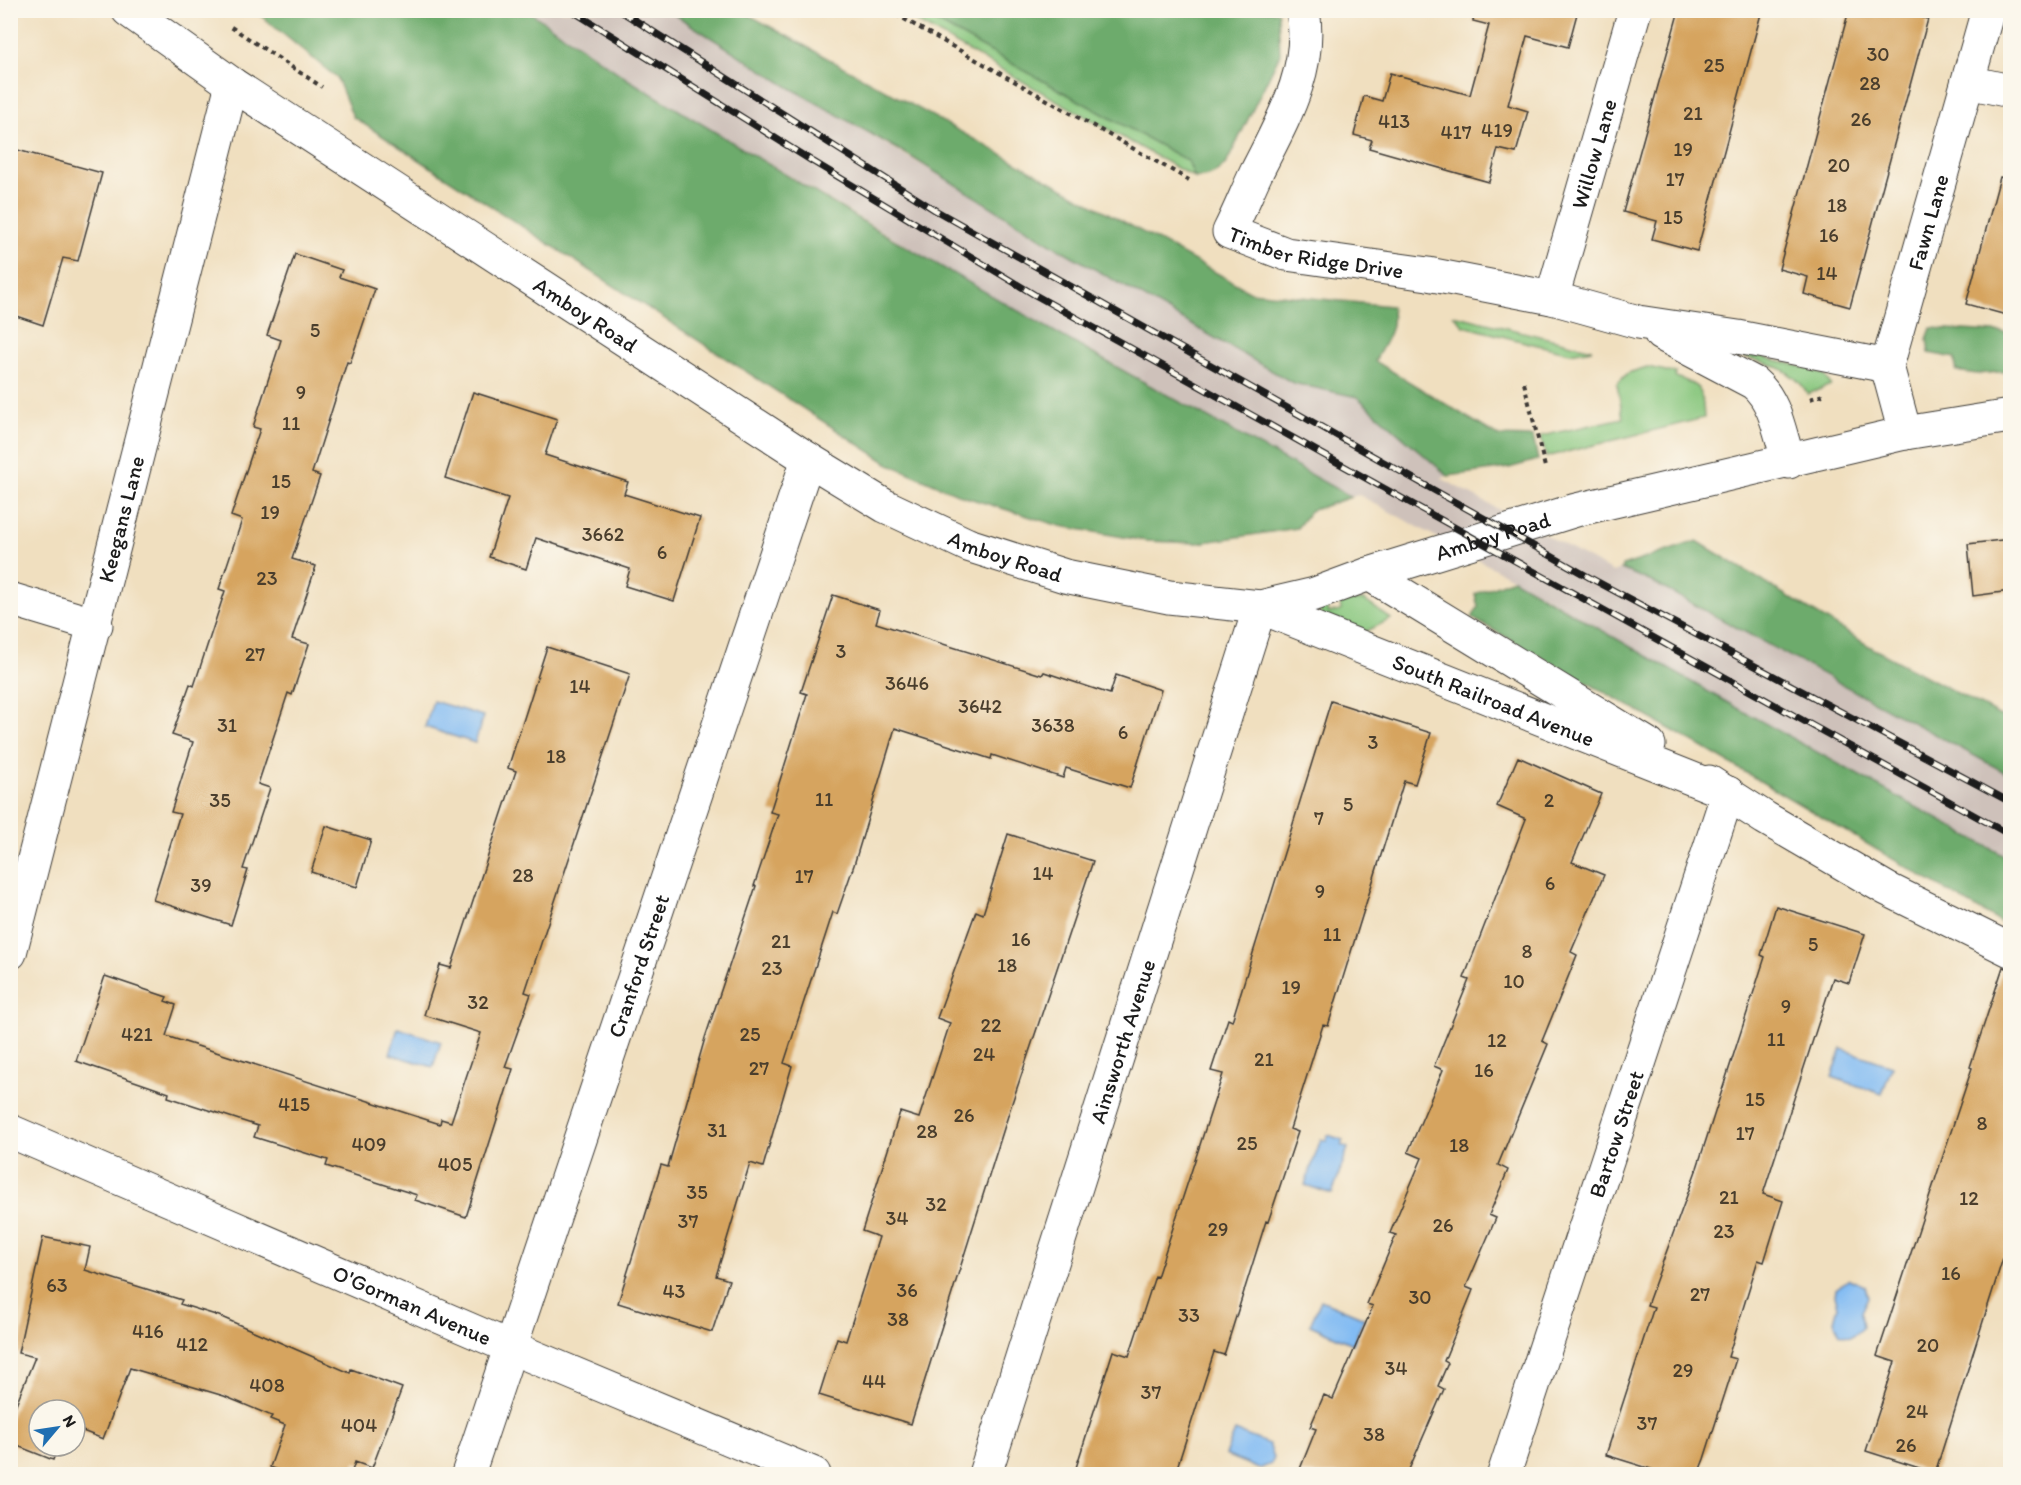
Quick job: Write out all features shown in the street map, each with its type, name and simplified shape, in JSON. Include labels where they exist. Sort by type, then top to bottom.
[{"type":"street","name":"Amboy Road","points":[[128,10],[232,84],[808,459],[885,506],[968,545],[1065,576],[1169,597],[1260,607],[1316,594],[1369,574],[1576,510],[1905,434],[2010,416]]},
{"type":"street","name":"Timber Ridge Drive","points":[[1303,10],[1306,27],[1303,67],[1292,102],[1228,232],[1286,254],[1428,274],[1552,298],[1638,322],[1738,337],[1887,366]]},
{"type":"street","name":"Willow Lane","points":[[1552,298],[1635,10]]},
{"type":"street","name":"Fawn Lane","points":[[1887,366],[1988,10]]},
{"type":"street","points":[[1968,82],[2010,91]]},
{"type":"street","name":"Keegans Lane","points":[[10,953],[96,626],[232,84]]},
{"type":"street","name":"Timber Ridge Drive","points":[[1638,322],[1754,382],[1762,389],[1769,400],[1789,462]]},
{"type":"street","points":[[1887,366],[1905,434]]},
{"type":"street","name":"Cranford Street","points":[[468,1474],[808,459]]},
{"type":"street","name":"South Railroad Avenue","points":[[1369,574],[1728,793],[1765,818],[1887,889],[2010,950]]},
{"type":"street","points":[[10,600],[96,626]]},
{"type":"street","name":"South Railroad Avenue","points":[[1260,607],[1728,793]]},
{"type":"street","name":"Ainsworth Avenue","points":[[985,1474],[1260,607]]},
{"type":"street","name":"Bartow Street","points":[[1504,1474],[1728,793]]},
{"type":"street","name":"O'Gorman Avenue","points":[[10,1131],[510,1347],[814,1474]]},
{"type":"path","points":[[888,10],[1189,180]]},
{"type":"path","points":[[231,27],[322,87]]},
{"type":"path","points":[[1524,383],[1545,466]]},
{"type":"shaded area","points":[[528,11],[669,11],[787,86],[1293,383],[1357,397],[1448,476],[1441,478],[1613,572],[1621,569],[1652,582],[2010,775],[2010,859],[1714,695],[1543,595],[1359,495],[1351,497],[986,293],[629,80]]},
{"type":"green space","points":[[255,11],[528,11],[629,80],[874,228],[1095,355],[1351,497],[1310,511],[1297,528],[1198,543],[1146,541],[1060,526],[962,496],[889,464],[353,117],[337,78]]},
{"type":"green space","points":[[669,11],[742,11],[1251,292],[1391,306],[1391,328],[1375,361],[1498,436],[1533,437],[1538,460],[1509,468],[1448,476],[1357,397],[1293,383],[1051,244],[908,155],[787,86]]},
{"type":"green space","points":[[897,11],[917,11],[1188,161],[1195,178]]},
{"type":"green space","points":[[917,11],[1278,11],[1280,54],[1227,162],[1213,174],[1195,178],[1188,161]]},
{"type":"green space","points":[[1454,315],[1592,349],[1570,353],[1517,340],[1464,326]]},
{"type":"green space","points":[[1931,328],[2010,333],[2010,371],[1977,374],[1956,371],[1955,358],[1929,353],[1927,339]]},
{"type":"green space","points":[[1722,347],[1811,369],[1824,375],[1831,385],[1808,394],[1800,383],[1781,369],[1757,360],[1720,351]]},
{"type":"green space","points":[[1647,367],[1676,373],[1675,377],[1696,386],[1703,401],[1704,418],[1546,457],[1541,436],[1623,418],[1617,384],[1628,373]]},
{"type":"green space","points":[[1697,541],[1874,649],[2010,721],[2010,775],[1652,582],[1621,569],[1622,566]]},
{"type":"green space","points":[[1513,579],[1714,695],[2010,859],[2010,928],[1702,747],[1472,618],[1478,607],[1475,594]]},
{"type":"green space","points":[[1364,600],[1391,619],[1365,632],[1321,616],[1319,608],[1326,602],[1328,613],[1341,611],[1340,601]]},
{"type":"water","points":[[433,701],[483,716],[475,743],[425,727]]},
{"type":"water","points":[[398,1028],[441,1042],[433,1067],[390,1054]]},
{"type":"water","points":[[1842,1049],[1892,1066],[1882,1094],[1832,1077]]},
{"type":"water","points":[[1328,1135],[1343,1140],[1341,1145],[1348,1148],[1332,1194],[1305,1185],[1321,1139],[1326,1141]]},
{"type":"water","points":[[1849,1279],[1865,1286],[1868,1297],[1861,1312],[1863,1327],[1851,1337],[1840,1334],[1834,1321],[1838,1306],[1836,1289]]},
{"type":"water","points":[[1321,1300],[1364,1318],[1353,1344],[1310,1325]]},
{"type":"water","points":[[1235,1431],[1269,1444],[1274,1457],[1271,1464],[1259,1469],[1225,1455]]},
{"type":"building","points":[[1475,10],[1578,10],[1568,47],[1527,36],[1508,105],[1528,111],[1516,153],[1498,149],[1489,182],[1369,148],[1372,140],[1354,135],[1364,96],[1382,101],[1390,73],[1470,95],[1489,25],[1473,21]]},
{"type":"building","points":[[1679,10],[1762,10],[1697,251],[1652,239],[1657,221],[1623,212]]},
{"type":"building","points":[[1849,10],[1896,10],[1928,19],[1850,307],[1804,294],[1808,277],[1779,269]]},
{"type":"building","points":[[10,148],[102,173],[78,261],[63,258],[43,325],[10,314]]},
{"type":"building","points":[[2000,177],[2010,179],[2010,316],[1966,304]]},
{"type":"building","points":[[295,254],[342,270],[339,277],[375,289],[350,363],[347,362],[312,473],[320,476],[292,559],[316,566],[292,639],[309,644],[292,695],[288,693],[258,784],[270,788],[243,869],[248,870],[231,925],[153,900],[180,814],[171,812],[193,742],[172,735],[190,684],[194,686],[225,591],[219,589],[242,520],[231,516],[260,429],[253,427],[281,340],[267,335]]},
{"type":"building","points":[[473,392],[557,419],[545,455],[628,482],[624,494],[700,518],[674,601],[625,586],[630,569],[536,538],[526,569],[489,557],[508,498],[445,478]]},
{"type":"building","points":[[2010,539],[2010,591],[1973,596],[1968,544]]},
{"type":"building","points":[[833,595],[880,610],[876,623],[1042,675],[1044,672],[1110,694],[1116,675],[1161,690],[1130,788],[1066,768],[1063,778],[992,755],[991,759],[895,728],[854,865],[837,914],[833,912],[784,1063],[792,1066],[763,1167],[750,1163],[733,1219],[716,1276],[729,1280],[712,1332],[618,1303],[661,1165],[668,1167],[705,1038],[778,814],[770,812],[807,694],[801,692]]},
{"type":"building","points":[[547,647],[630,674],[525,992],[531,994],[505,1067],[513,1069],[466,1217],[415,1200],[417,1195],[326,1166],[328,1160],[254,1137],[258,1126],[168,1097],[169,1093],[76,1061],[105,976],[167,997],[165,1001],[176,1005],[166,1036],[440,1124],[441,1119],[451,1122],[481,1033],[424,1015],[440,965],[451,968],[516,771],[508,768]]},
{"type":"building","points":[[1331,701],[1431,733],[1415,784],[1404,781],[1328,1026],[1323,1025],[1290,1129],[1298,1132],[1268,1222],[1266,1221],[1224,1355],[1214,1352],[1175,1474],[1074,1474],[1113,1351],[1129,1356],[1155,1276],[1157,1277],[1223,1074],[1211,1071],[1228,1019],[1232,1021]]},
{"type":"building","points":[[1518,757],[1601,794],[1572,862],[1604,875],[1571,952],[1577,955],[1542,1041],[1548,1044],[1498,1165],[1508,1170],[1489,1215],[1496,1218],[1466,1287],[1473,1290],[1444,1361],[1448,1363],[1438,1386],[1444,1389],[1407,1474],[1298,1474],[1316,1429],[1310,1427],[1324,1395],[1333,1399],[1373,1306],[1367,1304],[1396,1235],[1390,1233],[1422,1158],[1408,1152],[1443,1070],[1434,1066],[1469,980],[1464,978],[1526,819],[1497,806]]},
{"type":"building","points":[[326,826],[371,840],[357,887],[311,872]]},
{"type":"building","points":[[1008,834],[1093,861],[1012,1103],[911,1424],[819,1395],[837,1338],[846,1341],[879,1237],[862,1231],[900,1112],[919,1118],[950,1023],[937,1018],[976,911],[983,914]]},
{"type":"building","points":[[1776,906],[1865,934],[1849,983],[1833,978],[1763,1194],[1783,1201],[1764,1262],[1758,1260],[1728,1357],[1736,1359],[1704,1459],[1698,1474],[1667,1474],[1606,1455],[1654,1307],[1647,1305],[1697,1168],[1765,957],[1761,955]]},
{"type":"building","points":[[2003,967],[2010,969],[2010,1236],[1935,1473],[1866,1451],[1895,1362],[1877,1356]]},
{"type":"building","points":[[43,1237],[90,1247],[85,1270],[182,1300],[180,1304],[219,1316],[350,1373],[351,1369],[402,1388],[372,1468],[355,1462],[351,1474],[289,1474],[270,1467],[285,1425],[270,1419],[272,1416],[224,1396],[130,1368],[103,1439],[87,1433],[87,1398],[27,1398],[27,1450],[10,1443],[10,1419],[35,1357],[18,1353]]},
{"type":"railway","points":[[571,10],[812,161],[1035,295],[2010,835]]},
{"type":"railway","points":[[619,10],[935,210],[1594,580],[2010,802]]}]
